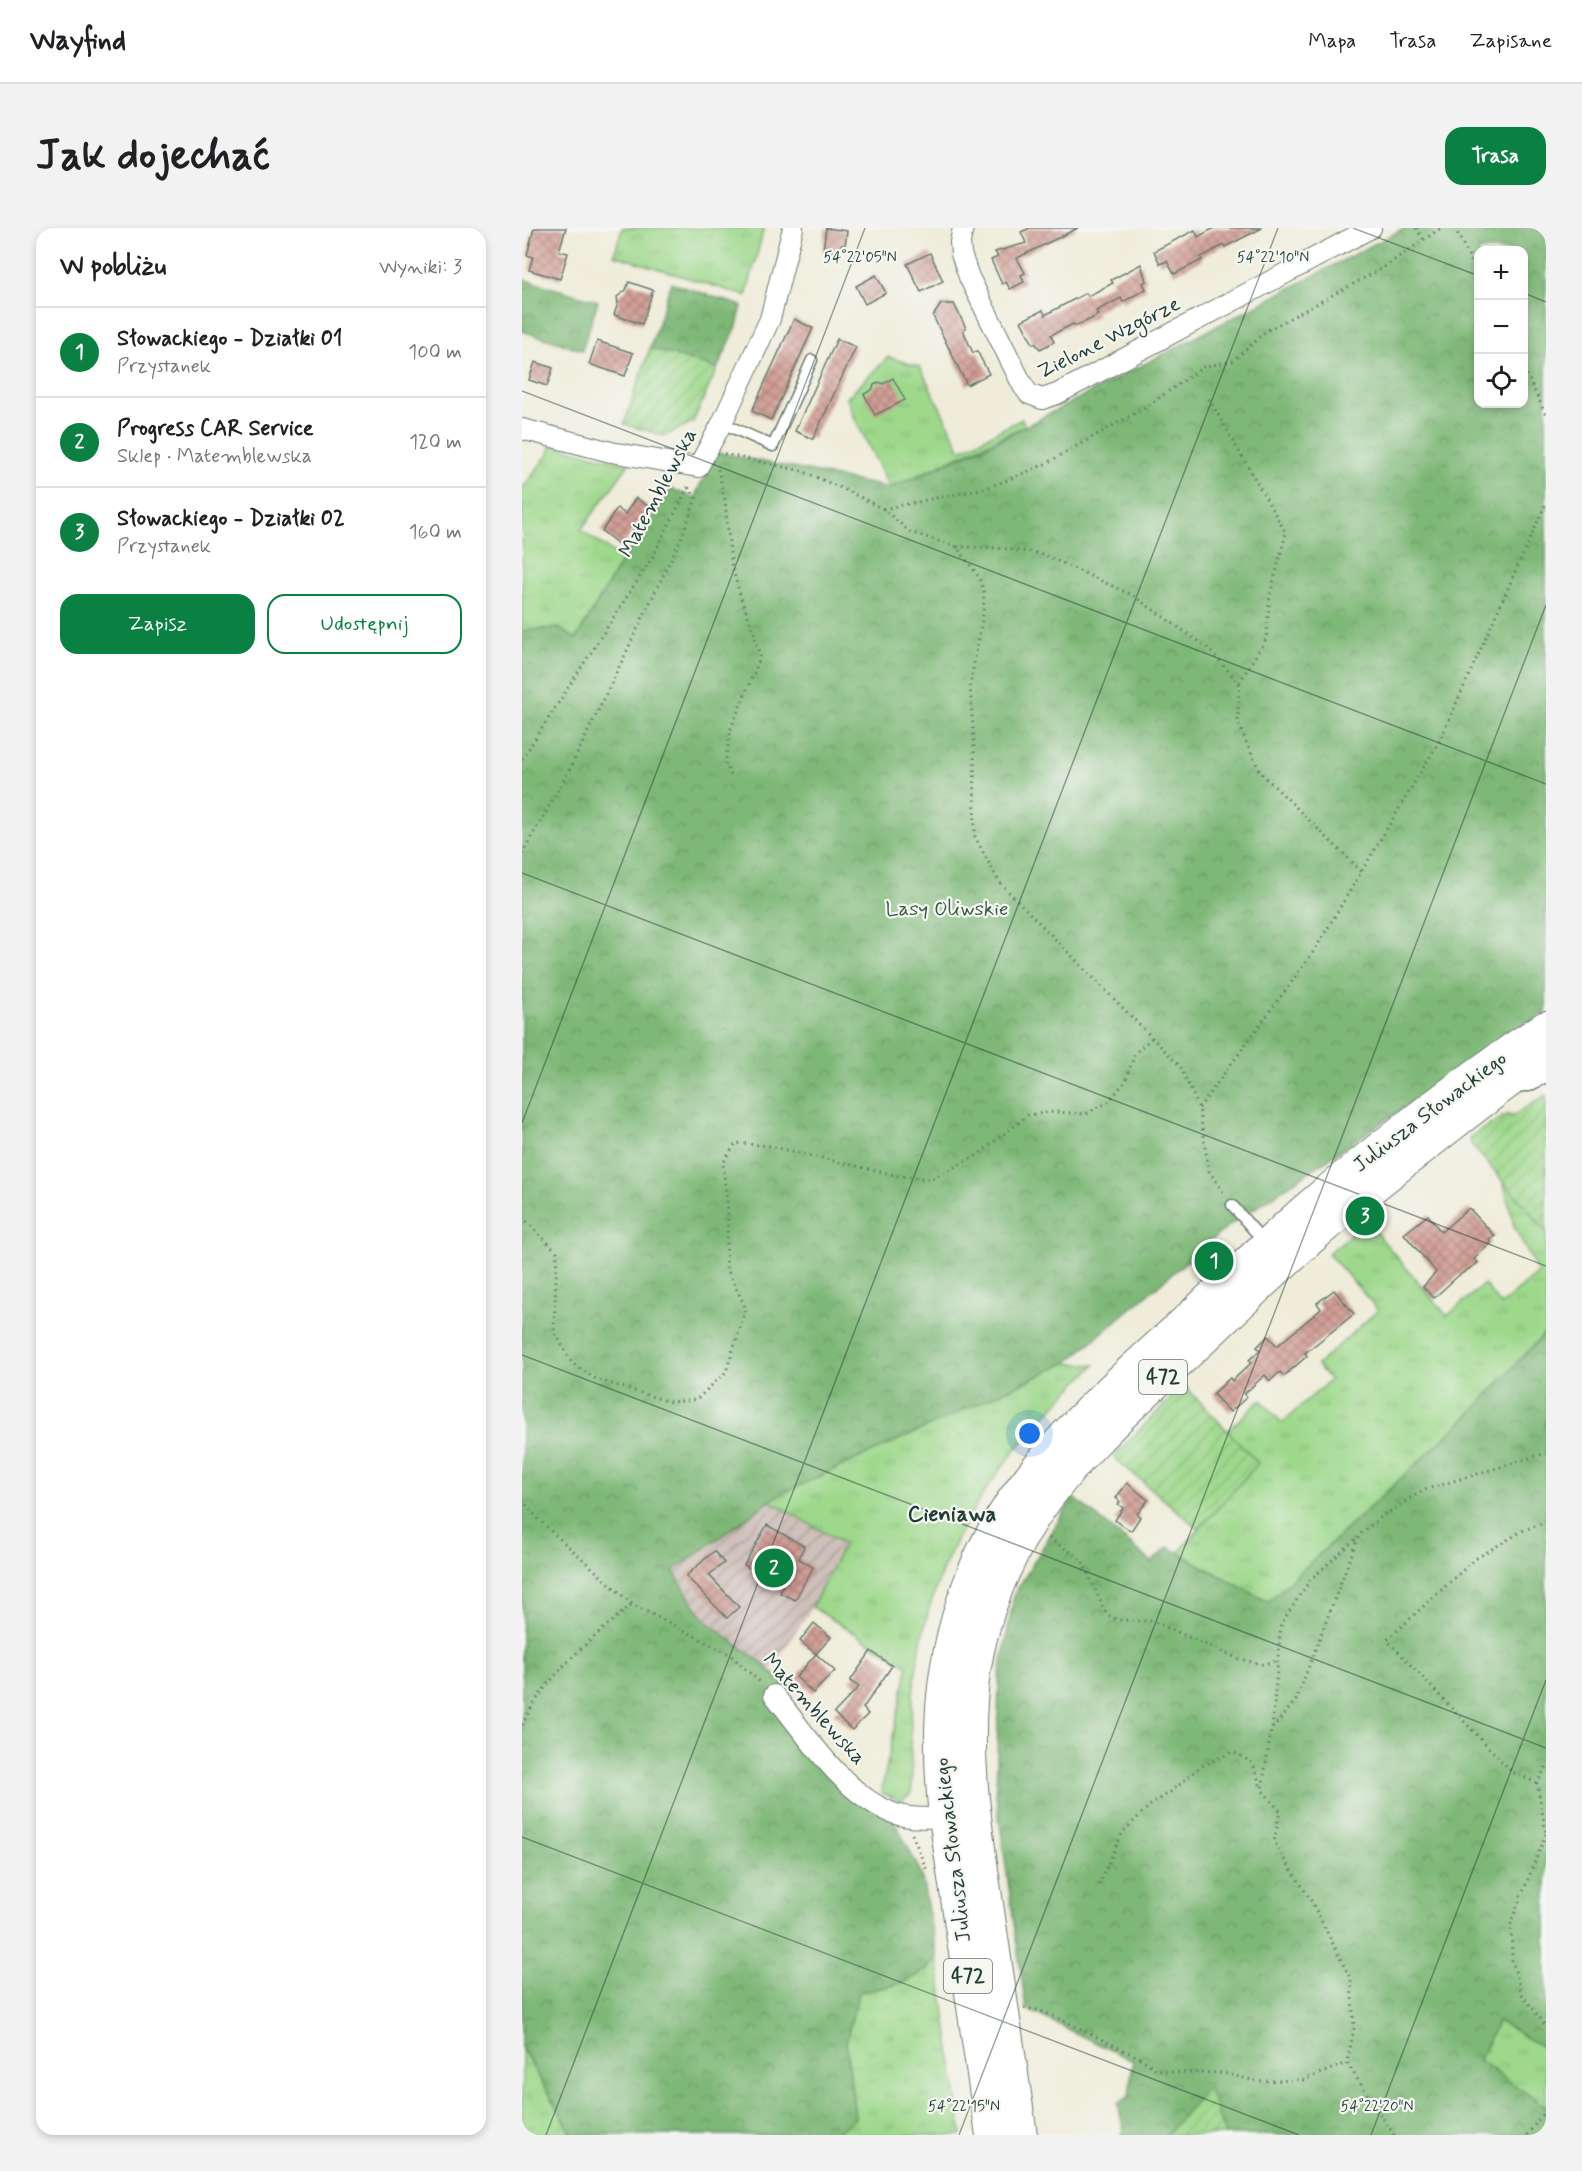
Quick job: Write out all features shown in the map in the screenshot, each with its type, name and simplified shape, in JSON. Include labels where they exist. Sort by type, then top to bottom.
[{"type":"main road","name":"Juliusza Słowackiego","points":[[992,2135],[959,1815],[970,1774],[970,1719],[975,1667],[982,1633],[996,1590],[1013,1553],[1033,1518],[1059,1483],[1095,1442],[1355,1169],[1477,1074],[1546,1027]]},
{"type":"main road","name":"Juliusza Słowackiego","points":[[1275,1255],[1383,1178],[1546,1056]]},
{"type":"main road","name":"Juliusza Słowackiego","points":[[959,1815],[1021,2135]]},
{"type":"street","name":"Matemblewska","points":[[705,456],[770,319],[794,228]]},
{"type":"street","name":"Zielone Wzgórze","points":[[963,228],[960,242],[961,254],[969,277],[1023,386],[1029,394],[1042,399],[1058,394],[1371,228]]},
{"type":"street","points":[[522,429],[611,452],[705,456]]},
{"type":"street","name":"Matemblewska","points":[[774,1695],[838,1774],[866,1800],[891,1813],[910,1817],[959,1815]]},
{"type":"lane","points":[[722,423],[773,446],[812,360]]},
{"type":"lane","points":[[1507,1083],[1517,1087],[1529,1086],[1546,1077]]},
{"type":"lane","points":[[1232,1205],[1275,1255]]},
{"type":"path","points":[[1416,228],[1424,240]]},
{"type":"path","points":[[883,509],[990,487],[1043,465],[1146,406],[1203,367],[1233,361],[1266,331],[1381,269],[1441,228]]},
{"type":"path","points":[[1455,228],[1474,267]]},
{"type":"path","points":[[1528,377],[1546,415]]},
{"type":"path","points":[[1209,399],[1286,533],[1270,595],[1266,639],[1239,683],[1238,723],[1260,772],[1362,872]]},
{"type":"path","points":[[705,456],[802,471],[883,509],[910,532],[957,547],[997,548],[1040,553],[1132,595],[1207,647],[1239,683]]},
{"type":"path","points":[[705,456],[720,472],[731,563],[754,632],[760,658],[731,728],[725,763],[731,776]]},
{"type":"path","name":"Matemblewska","points":[[522,759],[652,558],[688,487],[696,498],[681,536],[570,769],[522,854]]},
{"type":"path","points":[[1199,1108],[1314,951],[1440,740],[1546,503]]},
{"type":"path","points":[[957,547],[979,577],[984,593],[970,685],[974,742],[975,837],[999,882],[1154,1037],[1180,1066],[1199,1108],[1209,1171],[1232,1205]]},
{"type":"path","points":[[522,1217],[557,1252],[554,1331],[572,1363],[596,1379],[670,1402],[696,1400],[726,1372],[746,1309],[726,1267],[729,1210],[723,1163],[736,1143],[770,1146],[899,1176],[931,1179],[976,1156],[1028,1115],[1055,1112],[1086,1114],[1108,1102],[1125,1082],[1135,1053],[1154,1037]]},
{"type":"path","points":[[1262,1790],[1271,1730],[1281,1624],[1310,1580],[1381,1516],[1424,1490],[1546,1453]]},
{"type":"path","name":"Matemblewska","points":[[522,1500],[538,1519],[632,1604],[729,1654],[774,1695]]},
{"type":"path","points":[[1537,1783],[1512,1772],[1387,1640],[1475,1559],[1524,1530],[1546,1522]]},
{"type":"path","points":[[1271,1730],[1296,1700],[1359,1535]]},
{"type":"path","points":[[1048,1537],[1082,1560],[1106,1614],[1118,1620],[1152,1621],[1239,1659],[1262,1664],[1277,1661]]},
{"type":"path","points":[[522,1725],[533,1702],[567,1661],[632,1604]]},
{"type":"path","points":[[1098,1885],[1122,1833],[1149,1806],[1172,1791],[1202,1766],[1233,1752],[1253,1763],[1262,1790],[1280,1811],[1274,1842],[1312,1902],[1351,1980],[1354,2028],[1347,2063],[1394,2135]]},
{"type":"path","points":[[1546,1767],[1537,1783],[1546,1833],[1511,1922],[1512,1960],[1522,1994],[1546,2027]]},
{"type":"path","points":[[1019,2007],[1038,2010],[1056,2017],[1156,2069],[1172,2072],[1223,2073],[1256,2080],[1303,2080],[1347,2063]]},
{"type":"path","points":[[1527,2135],[1546,2110]]},
{"type":"shaded area","points":[[770,1501],[844,1544],[812,1607],[771,1670],[739,1648],[705,1619],[673,1571]]},
{"type":"green space","points":[[622,228],[764,228],[746,296],[614,255]]},
{"type":"green space","name":"Lasy Oliwskie","points":[[1405,228],[1546,228],[1546,1012],[1230,1225],[1066,1363],[777,1496],[673,1571],[702,1616],[783,1683],[780,1710],[895,1822],[921,1873],[937,1957],[920,1974],[911,1979],[892,1986],[858,1993],[846,2042],[855,2118],[834,2135],[573,2135],[522,2048],[522,631],[558,628],[576,639],[623,559],[671,489],[694,498],[716,452],[890,488],[997,441]]},
{"type":"green space","points":[[522,279],[598,301],[582,350],[522,331]]},
{"type":"green space","points":[[671,283],[742,306],[737,326],[717,369],[650,348]]},
{"type":"green space","points":[[650,348],[717,369],[693,422],[665,436],[624,424]]},
{"type":"green space","points":[[888,357],[920,367],[961,450],[1022,419],[1025,426],[890,488],[853,415],[847,398]]},
{"type":"green space","points":[[551,445],[629,464],[581,530],[623,559],[576,639],[558,628],[522,631],[522,489],[549,453]]},
{"type":"green space","points":[[1546,1095],[1546,1231],[1471,1144],[1470,1137],[1508,1114],[1511,1117]]},
{"type":"green space","points":[[1503,1180],[1546,1231],[1546,1332],[1468,1416],[1268,1602],[1178,1553],[1258,1463],[1227,1431],[1261,1400],[1282,1423],[1330,1380],[1317,1365],[1378,1310],[1328,1253],[1367,1222],[1447,1316],[1484,1284],[1501,1305],[1538,1273],[1514,1226]]},
{"type":"green space","points":[[1546,1332],[1546,2049],[1498,2021],[1479,2060],[1546,2107],[1546,2135],[1225,2135],[1208,2087],[1167,2135],[1120,2135],[1124,2132],[1118,2103],[1129,2097],[1133,2061],[1026,2009],[996,1796],[999,1679],[1014,1595],[1073,1497],[1152,1562],[1168,1547],[1268,1602],[1468,1416]]},
{"type":"green space","points":[[1066,1363],[1095,1365],[1032,1430],[1004,1464],[979,1500],[958,1537],[940,1577],[926,1619],[914,1683],[910,1738],[911,1793],[901,1801],[881,1793],[908,1666],[812,1607],[844,1544],[770,1501],[777,1495]]},
{"type":"green space","points":[[1184,1385],[1258,1463],[1199,1529],[1113,1457]]},
{"type":"green space","points":[[937,1957],[962,2135],[834,2135],[855,2118],[846,2042],[858,1993],[927,1970]]},
{"type":"green space","points":[[1498,2021],[1546,2049],[1546,2107],[1478,2060]]},
{"type":"green space","points":[[522,2048],[573,2135],[522,2135]]},
{"type":"green space","points":[[1208,2086],[1225,2135],[1167,2135]]},
{"type":"building","points":[[534,228],[566,228],[559,251],[568,253],[560,279],[529,270],[533,257],[527,255]]},
{"type":"building","points":[[826,228],[847,231],[845,245],[841,245],[840,252],[823,250]]},
{"type":"building","points":[[1030,228],[1078,228],[1017,258],[1025,273],[1021,275],[1024,282],[1010,289],[1006,282],[1002,284],[991,260],[998,257],[995,252],[1026,243],[1021,232]]},
{"type":"building","points":[[1214,228],[1262,228],[1201,257],[1202,260],[1174,274],[1167,261],[1160,264],[1154,251],[1195,230],[1198,237]]},
{"type":"building","points":[[930,253],[943,281],[921,292],[907,264]]},
{"type":"building","points":[[1141,264],[1146,289],[1123,302],[1121,298],[1096,311],[1098,315],[1091,319],[1075,326],[1073,324],[1051,335],[1054,342],[1040,349],[1035,343],[1033,344],[1021,321],[1043,310],[1045,315],[1086,293],[1088,296],[1113,283],[1111,280]]},
{"type":"building","points":[[876,275],[886,293],[865,304],[856,286]]},
{"type":"building","points":[[629,282],[653,290],[642,324],[614,315],[618,303],[617,297],[626,290]]},
{"type":"building","points":[[941,304],[954,304],[966,328],[963,330],[973,353],[977,351],[989,374],[967,385],[933,316]]},
{"type":"building","points":[[794,319],[813,328],[771,420],[752,411]]},
{"type":"building","points":[[837,339],[856,347],[813,439],[795,431]]},
{"type":"building","points":[[597,341],[633,353],[625,376],[589,364]]},
{"type":"building","points":[[535,362],[553,368],[547,386],[529,380]]},
{"type":"building","points":[[893,378],[905,400],[875,415],[864,394],[872,390],[879,382],[883,384]]},
{"type":"building","points":[[636,498],[649,507],[622,547],[602,531],[617,508],[625,514]]},
{"type":"building","points":[[1469,1208],[1495,1236],[1474,1259],[1478,1263],[1458,1276],[1434,1298],[1423,1287],[1436,1272],[1404,1234],[1428,1215],[1441,1232]]},
{"type":"building","points":[[1334,1290],[1354,1314],[1305,1353],[1307,1356],[1284,1376],[1280,1372],[1270,1381],[1265,1375],[1244,1394],[1247,1397],[1230,1412],[1213,1394],[1230,1378],[1232,1381],[1252,1362],[1249,1360],[1260,1350],[1257,1347],[1268,1336],[1277,1346],[1321,1309],[1317,1303]]},
{"type":"building","points":[[1127,1483],[1148,1500],[1137,1514],[1140,1517],[1131,1531],[1115,1520],[1123,1508],[1118,1504],[1120,1502],[1116,1498]]},
{"type":"building","points":[[767,1525],[804,1546],[799,1559],[813,1567],[795,1600],[780,1593],[783,1586],[744,1565]]},
{"type":"building","points":[[714,1551],[724,1563],[709,1575],[739,1607],[727,1618],[686,1576]]},
{"type":"building","points":[[814,1623],[831,1637],[816,1654],[800,1641]]},
{"type":"building","points":[[871,1651],[892,1666],[863,1708],[868,1714],[852,1730],[834,1713],[859,1687],[850,1681]]},
{"type":"building","points":[[816,1654],[835,1671],[813,1693],[796,1677]]},
{"type":"place","name":"Słowackiego - Działki 02","points":[[1365,1216]]},
{"type":"place","name":"Słowackiego - Działki 01","points":[[1214,1261]]},
{"type":"place","name":"Progress CAR Service","points":[[774,1568]]},
{"type":"district","name":"Cieniawa","points":[[952,1515]]}]
